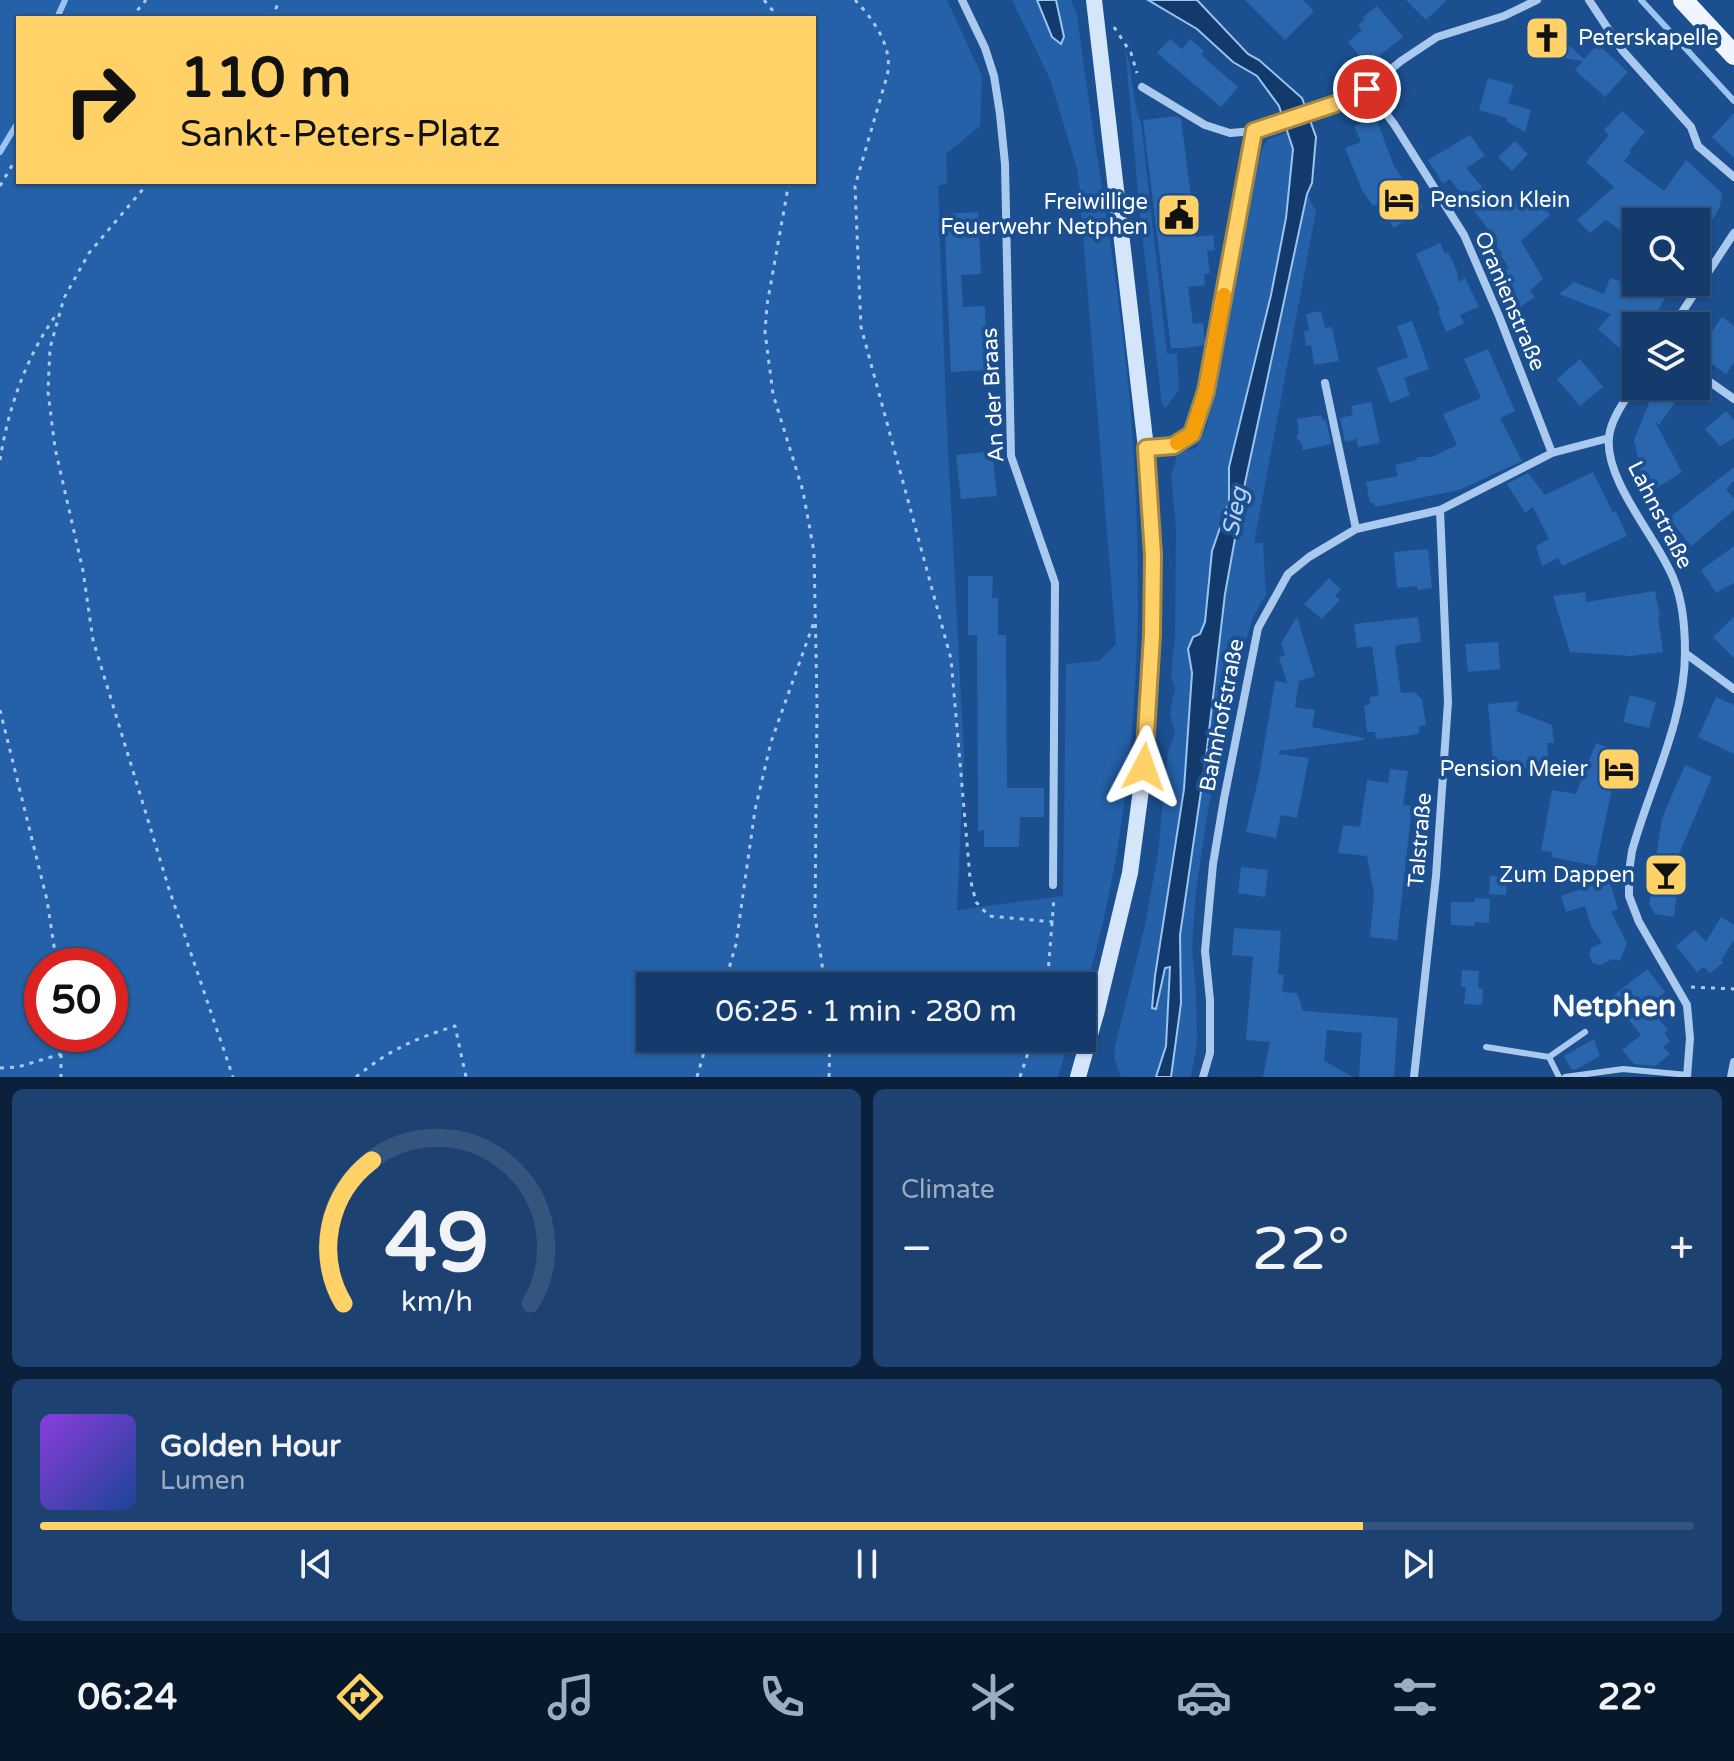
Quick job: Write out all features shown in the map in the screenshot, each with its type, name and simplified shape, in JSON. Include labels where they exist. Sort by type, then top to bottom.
[{"type":"main road","points":[[1683,0],[1734,55]]},
{"type":"main road","points":[[1078,1077],[1130,873],[1144,767],[1152,631],[1153,555],[1146,448],[1094,7]]},
{"type":"street","name":"An der Braas","points":[[962,0],[985,48],[994,76],[1000,114],[1005,164],[1011,456],[1055,583],[1053,885]]},
{"type":"street","points":[[1142,87],[1205,125],[1230,133],[1254,131],[1367,89],[1437,37],[1470,24],[1504,16],[1537,0]]},
{"type":"street","points":[[1589,0],[1622,50],[1691,127],[1698,146],[1734,177]]},
{"type":"street","name":"Oranienstraße","points":[[1367,89],[1394,124],[1464,235],[1552,453]]},
{"type":"street","points":[[1146,448],[1173,446],[1192,434],[1206,391],[1254,131]]},
{"type":"street","points":[[1682,312],[1734,233]]},
{"type":"street","points":[[1710,382],[1734,399]]},
{"type":"street","points":[[1325,383],[1356,529]]},
{"type":"street","name":"Lahnstraße","points":[[1626,400],[1609,438],[1617,477],[1674,578],[1684,622],[1685,653],[1683,686],[1640,824],[1629,872],[1629,896],[1639,922],[1687,1005],[1690,1038],[1688,1076]]},
{"type":"street","name":"Bahnhofstraße","points":[[1203,1077],[1210,1053],[1210,1000],[1205,951],[1213,864],[1258,628],[1288,574],[1309,557],[1356,529],[1440,510],[1552,453],[1609,438]]},
{"type":"street","name":"Talstraße","points":[[1414,1077],[1436,876],[1448,702],[1440,510]]},
{"type":"street","points":[[1685,653],[1734,689]]},
{"type":"street","points":[[1731,1077],[1734,1062]]},
{"type":"lane","points":[[1486,1047],[1549,1057],[1585,1032]]},
{"type":"lane","points":[[1549,1057],[1562,1077],[1623,1069],[1688,1076]]},
{"type":"path","points":[[133,16],[146,0]]},
{"type":"path","points":[[764,0],[777,16]]},
{"type":"path","points":[[855,0],[875,26],[889,57],[887,76],[855,186],[861,327],[951,659],[970,878],[976,902],[989,916],[1054,922]]},
{"type":"path","points":[[1094,7],[1117,29],[1131,53],[1142,87]]},
{"type":"path","points":[[0,186],[16,158]]},
{"type":"path","points":[[0,436],[38,340],[58,312],[89,253],[147,184]]},
{"type":"path","points":[[789,184],[765,332],[773,394],[803,491],[814,552],[815,915],[823,972]]},
{"type":"path","points":[[58,312],[50,348],[48,392],[55,448],[83,571],[93,640],[169,889],[233,1077]]},
{"type":"path","points":[[0,460],[6,423]]},
{"type":"path","points":[[728,972],[736,944],[755,810],[768,755],[816,618]]},
{"type":"path","points":[[0,710],[47,900],[54,948]]},
{"type":"path","points":[[1049,972],[1054,922],[1053,885]]},
{"type":"path","points":[[1679,989],[1698,985],[1734,989]]},
{"type":"path","points":[[356,1077],[385,1054],[412,1040],[455,1026],[466,1077]]},
{"type":"path","points":[[697,1077],[704,1052]]},
{"type":"path","points":[[829,1077],[830,1052]]},
{"type":"path","points":[[1020,1077],[1028,1052]]},
{"type":"path","points":[[0,1068],[18,1067],[61,1054],[61,1077]]},
{"type":"shaded area","points":[[0,0],[947,0],[982,76],[980,126],[946,154],[947,183],[938,186],[964,754],[957,910],[1063,896],[1066,664],[1099,661],[1116,644],[1078,172],[1050,79],[1012,0],[1071,0],[1077,15],[1123,334],[1137,511],[1137,652],[1133,723],[1115,864],[1089,972],[636,972],[636,1052],[1066,1052],[1058,1077],[0,1077]]},
{"type":"shaded area","points":[[1125,47],[1141,122],[1167,354],[1177,353],[1179,389],[1166,408],[1162,404],[1141,225]]},
{"type":"shaded area","points":[[1288,132],[1293,149],[1286,218],[1271,295],[1229,467],[1229,502],[1221,521],[1205,622],[1189,660],[1192,673],[1184,789],[1152,1008],[1156,1008],[1165,968],[1171,967],[1166,1046],[1156,1077],[1121,1077],[1114,1058],[1115,1046],[1145,925],[1158,853],[1168,751],[1175,734],[1170,713],[1175,688],[1171,675],[1175,637],[1176,529],[1171,473],[1177,453],[1196,448],[1207,426],[1243,228],[1262,149],[1267,140]]},
{"type":"shaded area","points":[[1307,194],[1316,211],[1254,543],[1263,543],[1266,595],[1254,615],[1234,678],[1196,890],[1192,949],[1197,1043],[1191,1077],[1171,1077],[1181,1003],[1180,935],[1206,757],[1225,594],[1245,483]]},
{"type":"water","points":[[1037,0],[1056,0],[1064,37],[1061,44],[1052,37]]},
{"type":"water","name":"Sieg","points":[[1148,0],[1197,0],[1248,54],[1302,98],[1316,137],[1312,183],[1307,194],[1245,483],[1225,594],[1206,757],[1180,935],[1181,1003],[1171,1077],[1156,1077],[1166,1046],[1170,967],[1165,968],[1156,1009],[1152,1008],[1184,789],[1192,673],[1188,649],[1205,622],[1212,551],[1229,502],[1229,467],[1271,295],[1286,218],[1293,149],[1279,106],[1257,76],[1233,62],[1197,29]]},
{"type":"building","points":[[1245,0],[1303,0],[1314,11],[1285,40]]},
{"type":"building","points":[[1406,0],[1447,0],[1426,20]]},
{"type":"building","points":[[1377,6],[1403,37],[1367,65],[1348,42],[1362,30],[1358,25],[1365,20],[1363,17]]},
{"type":"building","points":[[1543,22],[1584,59],[1598,44],[1628,72],[1605,97],[1575,70],[1583,61],[1552,56],[1527,34]]},
{"type":"building","points":[[1170,39],[1182,49],[1190,39],[1204,51],[1201,54],[1209,62],[1238,87],[1221,107],[1157,53]]},
{"type":"building","points":[[1488,78],[1514,85],[1508,103],[1531,110],[1525,132],[1506,121],[1507,118],[1479,110]]},
{"type":"building","points":[[1622,111],[1645,132],[1624,161],[1664,191],[1686,160],[1722,193],[1720,207],[1710,223],[1710,208],[1622,208],[1622,231],[1606,220],[1590,233],[1577,220],[1614,187],[1586,162],[1609,135],[1604,130]]},
{"type":"building","points":[[1734,113],[1734,158],[1712,137]]},
{"type":"building","points":[[1177,116],[1181,119],[1196,237],[1213,235],[1215,250],[1207,251],[1210,273],[1204,274],[1205,285],[1188,287],[1193,324],[1203,323],[1205,345],[1186,348],[1171,348],[1143,120]]},
{"type":"building","points":[[1376,118],[1394,166],[1423,207],[1394,228],[1377,204],[1373,206],[1363,192],[1345,148],[1361,142],[1354,126]]},
{"type":"building","points":[[1470,135],[1485,156],[1466,168],[1503,211],[1531,190],[1550,215],[1521,241],[1543,279],[1530,291],[1535,297],[1517,309],[1496,276],[1509,268],[1494,237],[1450,179],[1443,184],[1428,160]]},
{"type":"building","points":[[1515,141],[1528,154],[1512,171],[1498,157]]},
{"type":"building","points":[[978,212],[981,274],[961,275],[963,307],[985,306],[987,370],[951,372],[944,214]]},
{"type":"building","points":[[1440,243],[1457,271],[1458,282],[1465,278],[1479,307],[1460,315],[1464,323],[1446,332],[1416,254]]},
{"type":"building","points":[[1610,278],[1622,282],[1622,296],[1666,296],[1657,312],[1622,312],[1622,350],[1598,329],[1611,314],[1559,294],[1574,282],[1604,294]]},
{"type":"building","points":[[1321,311],[1325,328],[1332,327],[1339,361],[1314,365],[1311,345],[1306,346],[1304,332],[1309,330],[1306,314]]},
{"type":"building","points":[[1722,317],[1734,326],[1734,362],[1726,374],[1710,363],[1710,334]]},
{"type":"building","points":[[1412,321],[1429,369],[1404,378],[1410,395],[1390,403],[1377,368],[1408,357],[1397,326]]},
{"type":"building","points":[[1488,349],[1515,411],[1500,418],[1522,461],[1459,490],[1375,507],[1374,503],[1370,503],[1366,482],[1398,476],[1395,465],[1417,460],[1417,457],[1432,457],[1457,445],[1443,414],[1481,398],[1464,359]]},
{"type":"building","points":[[1580,359],[1603,387],[1580,406],[1557,379]]},
{"type":"building","points":[[1676,400],[1659,425],[1654,420],[1682,472],[1652,491],[1636,463],[1639,462],[1634,440],[1648,402]]},
{"type":"building","points":[[1371,402],[1380,443],[1358,447],[1356,437],[1345,442],[1340,418],[1353,415],[1351,406]]},
{"type":"building","points":[[1726,411],[1734,420],[1734,438],[1720,446],[1705,429]]},
{"type":"building","points":[[1321,415],[1323,421],[1326,420],[1331,444],[1303,450],[1296,438],[1299,433],[1297,419]]},
{"type":"building","points":[[992,451],[997,496],[961,499],[956,455]]},
{"type":"building","points":[[1734,467],[1734,480],[1726,490],[1734,498],[1734,510],[1691,546],[1669,518]]},
{"type":"building","points":[[1593,472],[1627,536],[1562,566],[1558,558],[1542,566],[1536,546],[1549,539],[1533,507],[1525,513],[1507,484],[1528,473],[1545,495]]},
{"type":"building","points":[[1734,546],[1734,583],[1716,593],[1701,570]]},
{"type":"building","points":[[1428,549],[1432,588],[1397,588],[1394,552]]},
{"type":"building","points":[[968,576],[993,576],[992,598],[998,598],[998,635],[1006,635],[1007,788],[1044,788],[1044,817],[1020,817],[1019,847],[984,847],[984,830],[978,831],[977,635],[968,635]]},
{"type":"building","points":[[1329,578],[1341,589],[1335,596],[1340,600],[1322,619],[1304,604]]},
{"type":"building","points":[[1655,591],[1663,652],[1631,656],[1570,652],[1553,596],[1585,592],[1586,602]]},
{"type":"building","points":[[1297,617],[1315,676],[1299,681],[1295,707],[1315,710],[1312,727],[1364,740],[1279,751],[1279,754],[1309,758],[1297,818],[1281,815],[1276,838],[1246,832],[1275,681],[1287,683],[1279,657],[1285,655],[1281,643]]},
{"type":"building","points":[[1418,617],[1421,642],[1397,645],[1395,649],[1401,693],[1414,692],[1422,699],[1426,725],[1419,726],[1419,733],[1413,735],[1376,739],[1375,732],[1367,732],[1364,706],[1370,704],[1370,697],[1379,696],[1372,646],[1357,648],[1354,624]]},
{"type":"building","points":[[1734,617],[1734,658],[1713,637]]},
{"type":"building","points":[[1498,642],[1500,669],[1468,672],[1465,644]]},
{"type":"building","points":[[1630,695],[1656,702],[1649,728],[1623,722]]},
{"type":"building","points":[[1716,697],[1734,705],[1734,754],[1698,737]]},
{"type":"building","points":[[1519,701],[1516,711],[1552,725],[1554,743],[1547,743],[1549,767],[1494,769],[1488,704]]},
{"type":"building","points":[[1596,743],[1638,760],[1627,788],[1613,783],[1596,866],[1551,857],[1552,852],[1541,851],[1552,790],[1576,794]]},
{"type":"building","points":[[1685,765],[1712,777],[1678,856],[1681,858],[1674,917],[1655,914],[1649,904],[1662,818]]},
{"type":"building","points":[[1390,769],[1408,771],[1403,805],[1412,806],[1397,940],[1370,937],[1374,894],[1367,856],[1338,853],[1343,825],[1360,827],[1367,780],[1388,783]]},
{"type":"building","points":[[1241,867],[1268,870],[1265,897],[1238,893]]},
{"type":"building","points":[[1490,876],[1507,877],[1506,895],[1489,894]]},
{"type":"building","points":[[1609,880],[1618,909],[1611,912],[1627,943],[1620,961],[1613,959],[1600,965],[1593,963],[1589,955],[1591,948],[1602,943],[1591,926],[1585,906],[1566,912],[1561,896]]},
{"type":"building","points":[[1475,898],[1490,899],[1489,923],[1451,925],[1451,902],[1475,902]]},
{"type":"building","points":[[1721,917],[1734,925],[1734,940],[1721,960],[1723,963],[1710,973],[1704,967],[1697,972],[1676,946],[1695,930],[1706,942]]},
{"type":"building","points":[[1234,928],[1281,931],[1278,974],[1284,975],[1282,992],[1297,993],[1303,1011],[1398,1018],[1394,1077],[1359,1077],[1362,1033],[1327,1030],[1324,1061],[1353,1077],[1263,1077],[1270,1042],[1246,1040],[1253,957],[1232,955]]},
{"type":"building","points":[[1647,969],[1665,992],[1657,999],[1669,1015],[1660,1021],[1668,1030],[1664,1033],[1670,1041],[1663,1047],[1670,1054],[1655,1066],[1634,1064],[1622,1050],[1641,1035],[1613,996]]},
{"type":"building","points":[[1462,970],[1479,971],[1478,988],[1483,989],[1482,1005],[1464,1004],[1466,987],[1461,987]]},
{"type":"building","points":[[1594,1039],[1600,1056],[1577,1069],[1571,1069],[1564,1056]]},
{"type":"waterway","points":[[58,16],[65,0]]},
{"type":"waterway","points":[[1641,0],[1734,101]]},
{"type":"waterway","points":[[0,152],[16,125]]},
{"type":"slow traffic","points":[[1177,443],[1192,434],[1206,391],[1224,295]]},
{"type":"place","name":"Peterskapelle","points":[[1547,38]]},
{"type":"place","name":"Pension Klein","points":[[1399,200]]},
{"type":"place","name":"Freiwillige Feuerwehr Netphen","points":[[1179,215]]},
{"type":"place","name":"Pension Meier","points":[[1619,769]]},
{"type":"place","name":"Zum Dappen","points":[[1666,875]]},
{"type":"district","name":"Netphen","points":[[1614,1006]]},
{"type":"route","points":[[1144,767],[1152,661],[1153,555],[1146,448],[1173,446],[1192,434],[1206,391],[1254,131],[1335,104],[1367,89]]}]
